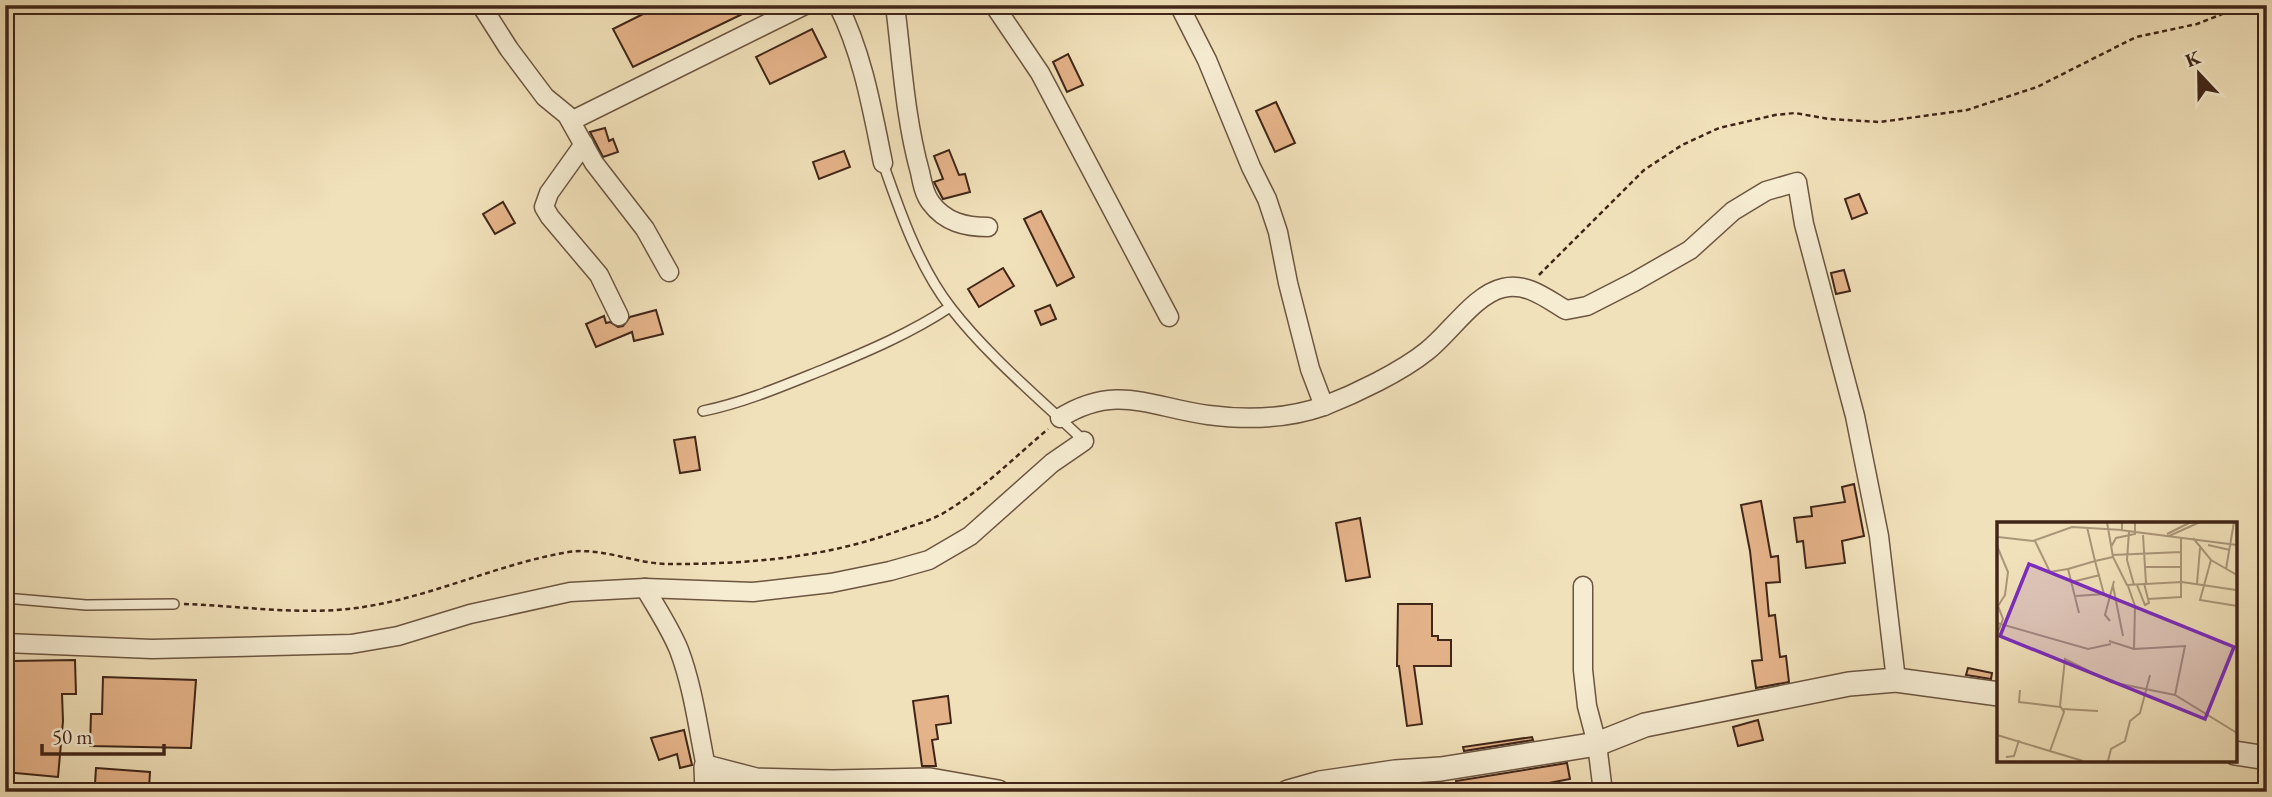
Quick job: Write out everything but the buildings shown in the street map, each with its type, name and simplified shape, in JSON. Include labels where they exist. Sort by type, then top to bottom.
[{"type":"street","points":[[481,5],[509,49],[545,97],[567,115],[594,163],[645,229],[669,272]]},
{"type":"street","points":[[571,121],[804,5]]},
{"type":"street","points":[[838,5],[862,67],[883,163]]},
{"type":"street","points":[[895,5],[909,119],[925,191],[930,202],[949,220],[971,227],[988,227]]},
{"type":"street","points":[[994,5],[1040,73],[1170,317]]},
{"type":"street","points":[[1178,5],[1207,60],[1267,199],[1278,232],[1310,369],[1324,405]]},
{"type":"street","points":[[584,144],[549,193],[544,207],[599,275],[619,317]]},
{"type":"street","points":[[1060,418],[1092,402],[1113,399],[1207,415],[1242,418],[1275,416],[1324,405],[1415,360],[1448,333],[1488,293],[1502,288],[1526,288],[1566,310],[1587,306],[1690,250],[1733,211],[1766,191],[1797,182],[1804,224],[1855,416],[1885,576],[1896,680]]},
{"type":"street","points":[[5,643],[152,649],[351,644],[398,636],[470,614],[542,597],[603,589],[753,592],[831,583],[929,560],[970,536],[1052,463],[1084,441]]},
{"type":"street","points":[[1583,586],[1583,670],[1603,792]]},
{"type":"street","points":[[645,588],[669,629],[682,660],[706,766],[707,792]]},
{"type":"street","points":[[1287,792],[1333,781],[1441,769],[1597,744],[1645,725],[1838,686],[1896,680],[1997,694]]},
{"type":"street","points":[[2237,753],[2267,758]]},
{"type":"street","points":[[706,766],[756,779],[832,782],[930,780],[998,792]]},
{"type":"lane","points":[[883,163],[914,242],[950,307],[984,345],[1084,441]]},
{"type":"lane","points":[[703,411],[743,401],[820,371],[898,337],[950,307]]},
{"type":"lane","points":[[5,598],[86,605],[174,604]]},
{"type":"path","points":[[1526,288],[1644,170],[1682,145],[1719,128],[1774,115],[1795,113],[1829,119],[1880,122],[1967,110],[2037,87],[2136,37],[2197,24],[2245,5]]},
{"type":"path","points":[[174,604],[337,611],[368,607],[405,599],[477,575],[564,552],[617,554],[647,563],[670,565],[782,560],[821,553],[877,538],[947,511],[976,491],[1060,418]]}]
